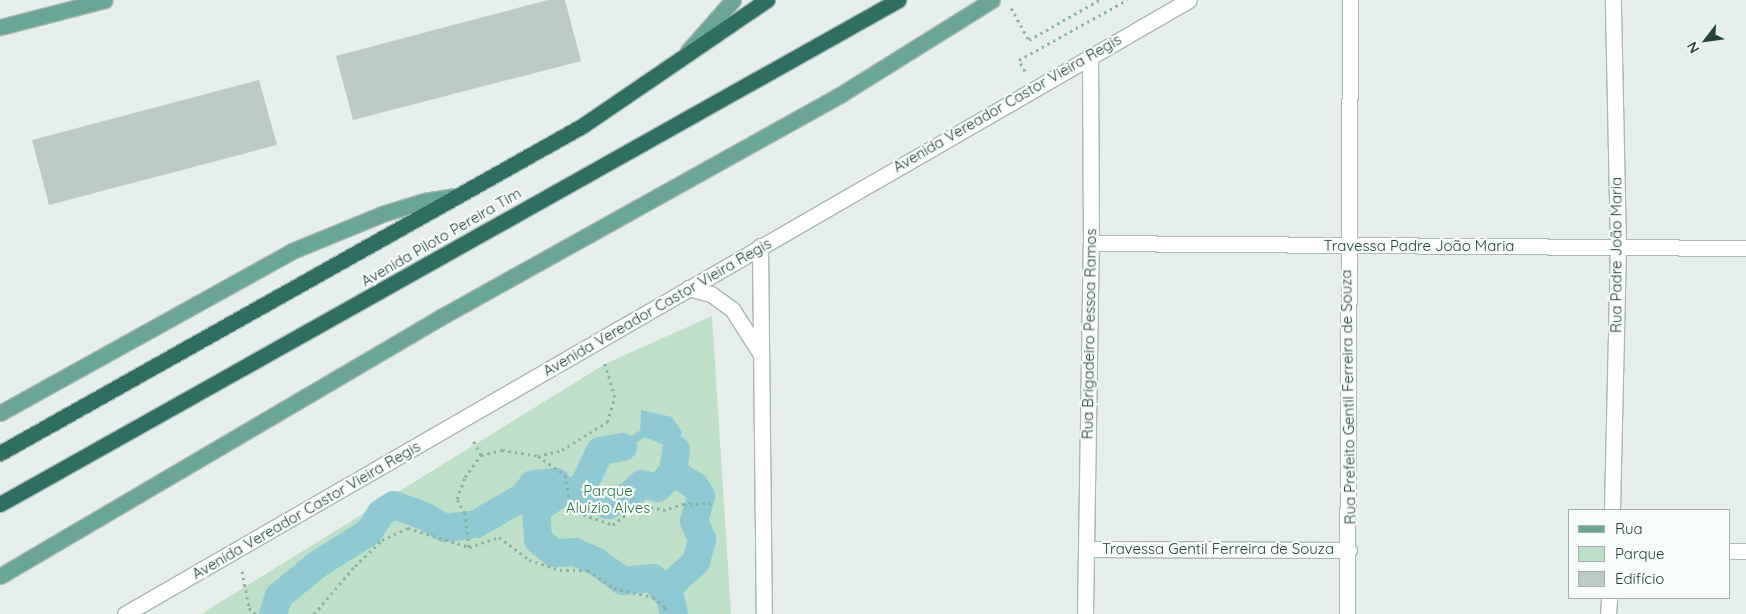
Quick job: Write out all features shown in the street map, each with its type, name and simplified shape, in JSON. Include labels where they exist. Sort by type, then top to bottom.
[{"type":"highway","name":"Avenida Piloto Pereira Tim","points":[[0,453],[463,195],[582,126],[686,53],[767,0]]},
{"type":"highway","name":"Avenida Piloto Pereira Tim","points":[[0,504],[898,0]]},
{"type":"main road","points":[[0,27],[105,0]]},
{"type":"main road","points":[[686,53],[733,0]]},
{"type":"main road","points":[[0,576],[441,317],[840,95],[992,0]]},
{"type":"main road","points":[[0,413],[292,251],[382,214],[424,201],[463,195]]},
{"type":"street","name":"Avenida Vereador Castor Vieira Regis","points":[[125,614],[1034,87],[1189,0]]},
{"type":"street","name":"Rua Prefeito Gentil Ferreira de Souza","points":[[1348,614],[1350,550],[1347,246],[1350,0]]},
{"type":"street","name":"Rua Padre João Maria","points":[[1612,509],[1618,246],[1613,0]]},
{"type":"street","name":"Rua Brigadeiro Pessoa Ramos","points":[[1085,614],[1091,243],[1090,55]]},
{"type":"street","name":"Travessa Padre João Maria","points":[[1091,243],[1746,248]]},
{"type":"street","points":[[760,246],[764,614]]},
{"type":"street","points":[[688,288],[711,294],[732,309],[761,354]]},
{"type":"street","name":"Travessa Gentil Ferreira de Souza","points":[[1086,548],[1350,550]]},
{"type":"street","points":[[1731,551],[1746,551]]},
{"type":"street","points":[[1608,614],[1609,599]]},
{"type":"path","points":[[1006,0],[1029,40],[1099,0]]},
{"type":"path","points":[[1034,87],[1019,60],[1127,0]]},
{"type":"path","points":[[468,546],[465,512],[457,499],[465,477],[481,456],[502,450],[538,456],[562,450],[607,422],[615,397],[595,343]]},
{"type":"path","points":[[462,420],[481,456]]},
{"type":"path","points":[[538,456],[565,475],[571,510],[613,525],[638,504],[663,510],[683,504],[712,503]]},
{"type":"path","points":[[314,614],[355,566],[382,540],[408,528],[468,546],[499,538],[528,560],[560,570],[588,570],[614,588],[653,597],[665,607],[667,614]]},
{"type":"path","points":[[239,549],[250,608],[256,614]]},
{"type":"green space","name":"Parque Aluízio Alves","points":[[712,316],[731,614],[201,614],[605,364]]},
{"type":"water","points":[[641,410],[672,417],[682,432],[676,450],[640,435]]},
{"type":"building","points":[[548,0],[565,0],[581,61],[353,120],[336,56]]},
{"type":"building","points":[[259,80],[277,145],[49,205],[32,140]]},
{"type":"waterway","points":[[623,447],[640,435]]},
{"type":"waterway","points":[[623,447],[600,451],[582,489],[562,492],[536,510],[538,540],[554,553],[575,552],[597,562],[623,581],[653,578],[670,597],[674,614]]},
{"type":"waterway","points":[[582,489],[590,497],[608,505],[630,495],[642,484],[658,488],[673,472],[676,450]]},
{"type":"waterway","points":[[664,591],[696,562],[702,539],[694,521],[701,496],[695,486],[673,472]]},
{"type":"waterway","points":[[273,614],[279,596],[318,564],[369,532],[381,513],[394,505],[424,516],[445,528],[476,524],[523,497],[533,484],[556,482],[562,492]]}]
